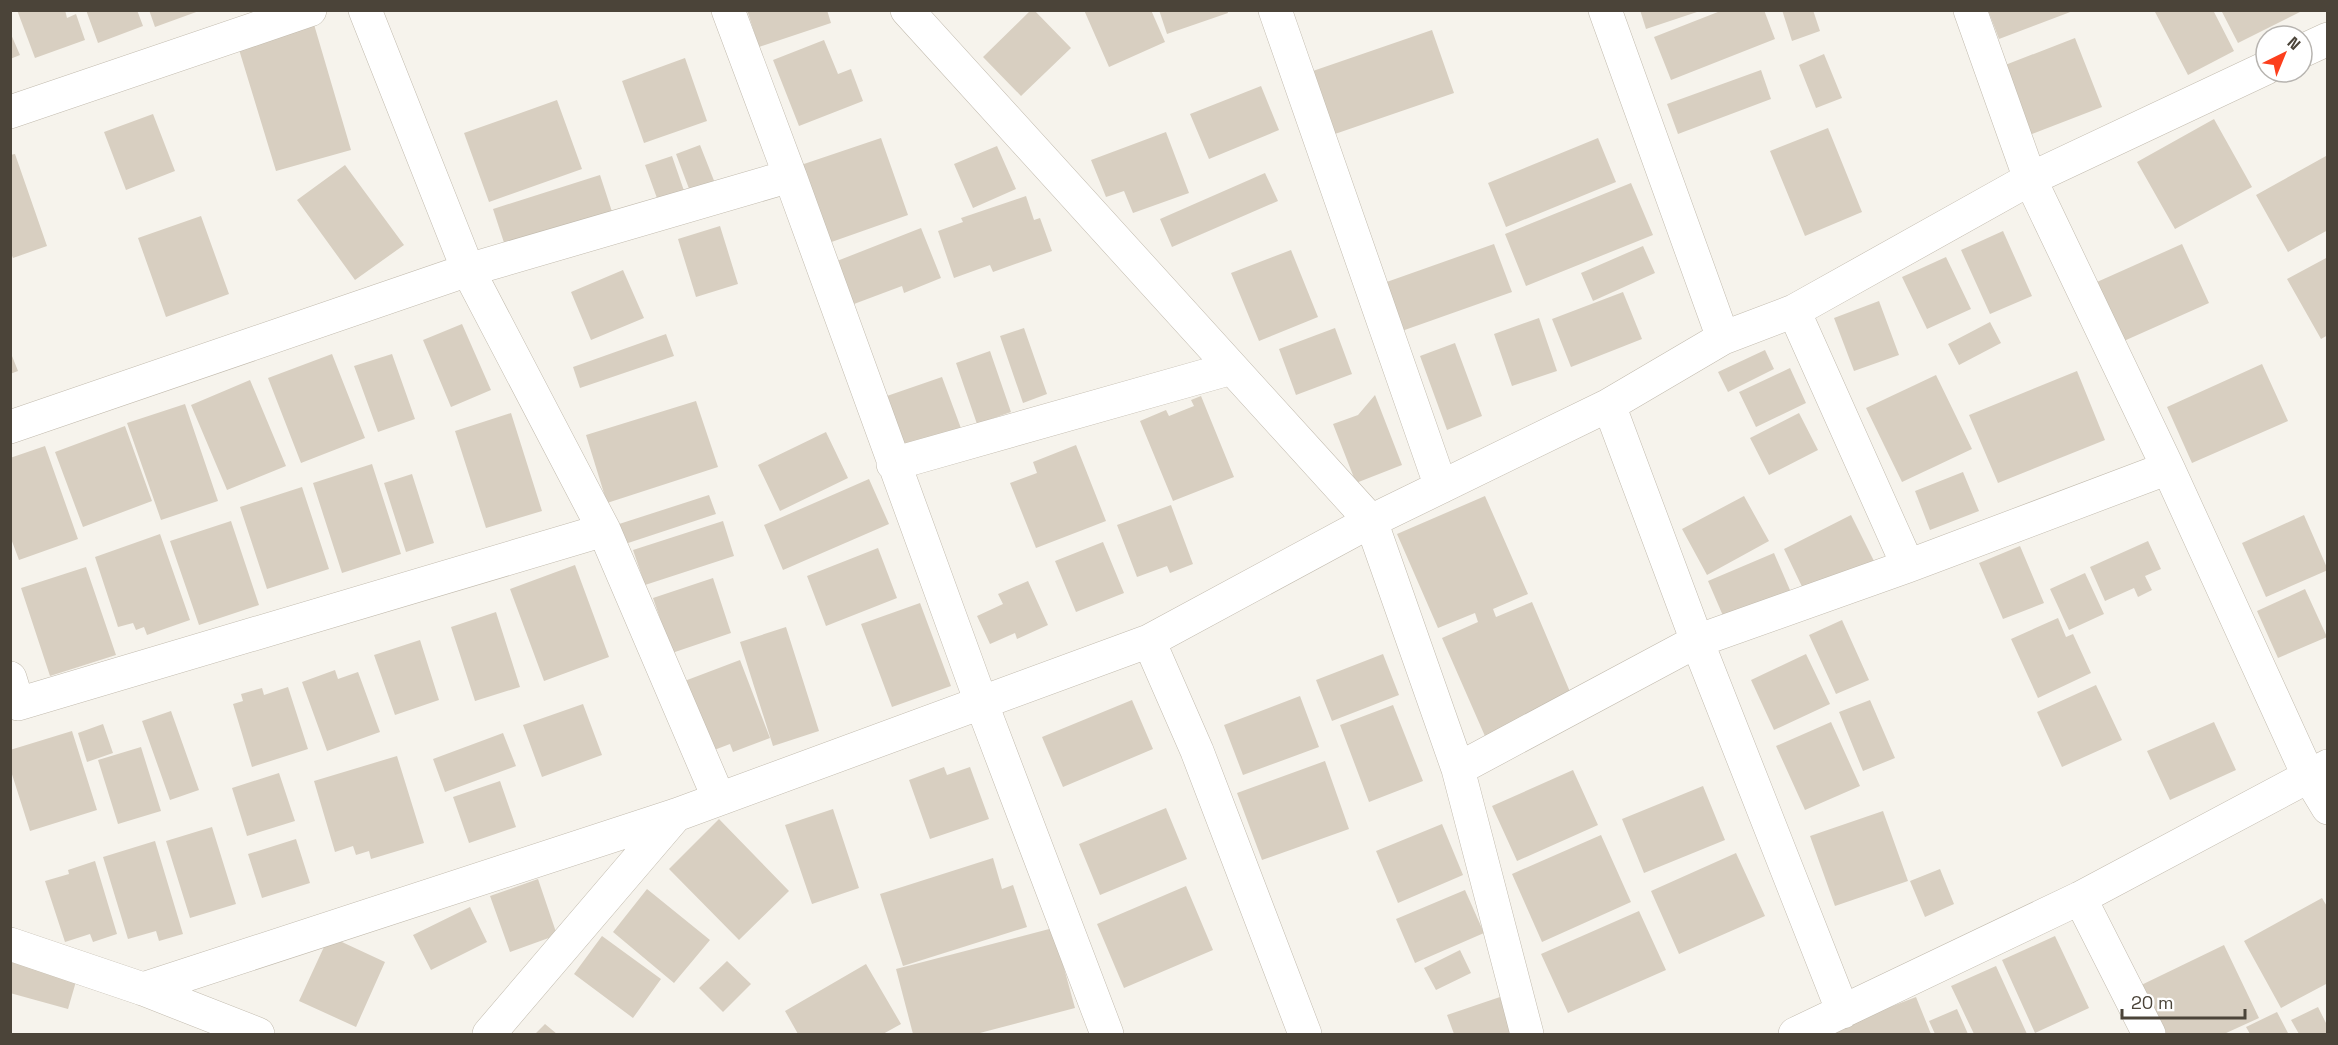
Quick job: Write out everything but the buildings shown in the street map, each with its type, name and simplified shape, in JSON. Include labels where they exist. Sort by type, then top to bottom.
[{"type":"street","points":[[10,112],[309,10]]},
{"type":"street","points":[[365,10],[468,270],[604,530],[719,799]]},
{"type":"street","points":[[728,10],[981,702],[1107,1035]]},
{"type":"street","points":[[907,10],[1371,521],[1458,769],[1527,1035]]},
{"type":"street","points":[[1275,10],[1441,487]]},
{"type":"street","points":[[1605,10],[1723,338]]},
{"type":"street","points":[[1970,10],[2030,179],[2168,468],[2318,771],[2328,808]]},
{"type":"street","points":[[2314,45],[2328,39]]},
{"type":"street","points":[[143,989],[676,815],[1149,641],[1371,521],[1609,405],[1723,338],[1794,311],[2030,179],[2254,74]]},
{"type":"street","points":[[10,428],[468,270],[790,176]]},
{"type":"street","points":[[1794,311],[1908,566]]},
{"type":"street","points":[[893,464],[1232,368]]},
{"type":"street","points":[[1609,405],[1697,641],[1843,1012]]},
{"type":"street","points":[[1458,769],[1697,641],[1908,566],[2168,468]]},
{"type":"street","points":[[13,697],[604,530]]},
{"type":"street","points":[[1149,641],[1197,751],[1305,1035]]},
{"type":"street","points":[[1795,1035],[2080,898],[2318,771]]},
{"type":"street","points":[[489,1035],[676,815]]},
{"type":"street","points":[[2080,898],[2149,1035]]},
{"type":"street","points":[[10,944],[143,989],[258,1035]]}]
